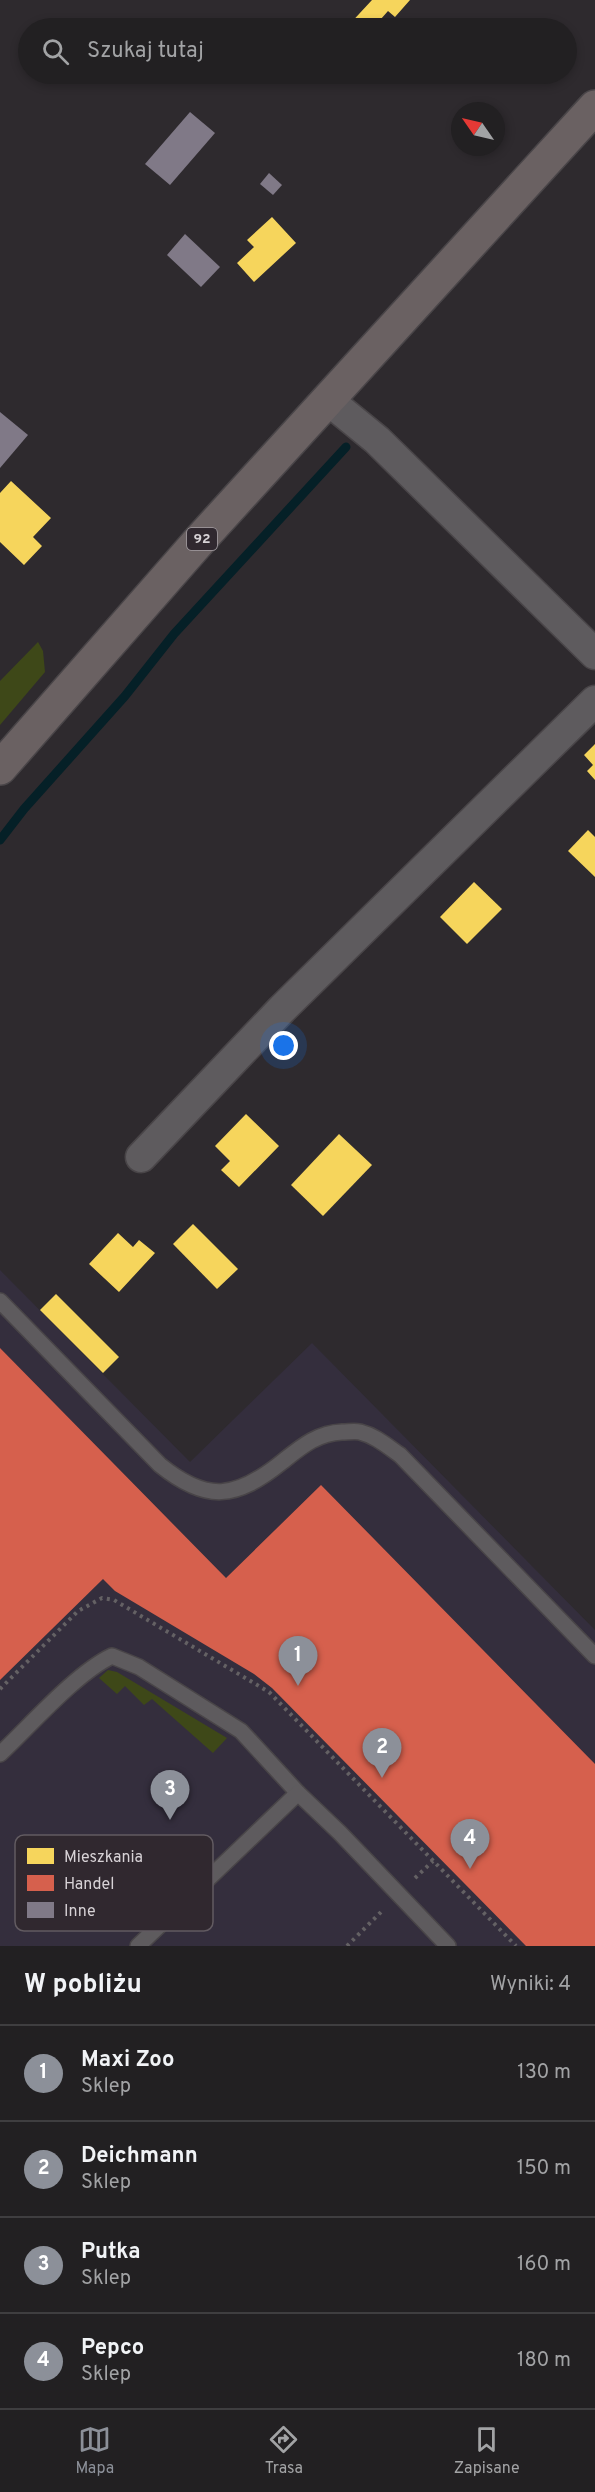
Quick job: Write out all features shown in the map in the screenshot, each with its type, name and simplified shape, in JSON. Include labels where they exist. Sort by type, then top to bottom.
[{"type":"main road","name":"92","points":[[0,768],[90,663],[595,107]]},
{"type":"street","points":[[328,400],[377,440],[595,654]]},
{"type":"street","points":[[141,1157],[282,1008],[595,700]]},
{"type":"lane","points":[[0,1301],[160,1465],[178,1479],[200,1490],[219,1492],[240,1490],[274,1469],[309,1441],[332,1433],[359,1432],[379,1439],[400,1455],[595,1656]]},
{"type":"lane","points":[[0,1754],[98,1663],[112,1656],[139,1667],[241,1731],[298,1793],[340,1833],[448,1946]]},
{"type":"lane","points":[[213,1874],[298,1793]]},
{"type":"lane","points":[[138,1946],[154,1931]]},
{"type":"shaded area","points":[[0,1270],[190,1462],[312,1343],[595,1630],[595,1946],[0,1946]]},
{"type":"green space","points":[[38,642],[43,651],[45,672],[0,725],[0,681]]},
{"type":"green space","points":[[108,1670],[117,1672],[227,1738],[213,1753],[152,1699],[144,1705],[125,1686],[117,1694],[99,1678]]},
{"type":"building: Mieszkania","points":[[372,0],[410,0],[395,17],[388,11],[382,18],[355,18]]},
{"type":"building: Mieszkania","points":[[272,217],[296,243],[254,282],[237,263],[254,247],[247,240]]},
{"type":"building: Mieszkania","points":[[11,481],[51,518],[33,537],[42,546],[24,565],[0,542],[0,493]]},
{"type":"building: Mieszkania","points":[[595,744],[595,780],[587,771],[593,765],[584,755]]},
{"type":"building: Mieszkania","points":[[588,830],[595,837],[595,877],[568,851]]},
{"type":"building: Mieszkania","points":[[474,882],[502,909],[467,944],[440,917]]},
{"type":"building: Mieszkania","points":[[246,1114],[279,1146],[239,1187],[221,1170],[230,1161],[215,1146]]},
{"type":"building: Mieszkania","points":[[339,1134],[372,1165],[323,1216],[291,1185]]},
{"type":"building: Mieszkania","points":[[193,1224],[238,1269],[217,1289],[173,1244]]},
{"type":"building: Mieszkania","points":[[118,1233],[133,1247],[139,1240],[155,1253],[119,1292],[89,1264]]},
{"type":"building: Mieszkania","points":[[56,1294],[119,1357],[103,1373],[40,1310]]},
{"type":"building: Handel","points":[[0,1348],[226,1578],[321,1485],[595,1764],[595,1946],[526,1946],[272,1688],[254,1674],[115,1591],[103,1579],[0,1680]]},
{"type":"building: Inne","points":[[190,112],[215,133],[170,185],[145,164]]},
{"type":"building: Inne","points":[[269,173],[282,185],[273,195],[260,184]]},
{"type":"building: Inne","points":[[185,234],[220,267],[201,287],[167,255]]},
{"type":"building: Inne","points":[[0,412],[28,435],[0,468]]},
{"type":"waterway","points":[[0,840],[24,809],[125,696],[174,634],[346,447]]},
{"type":"place","name":"Maxi Zoo","points":[[298,1686]]},
{"type":"place","name":"Deichmann","points":[[382,1778]]},
{"type":"place","name":"Putka","points":[[170,1820]]},
{"type":"place","name":"Pepco","points":[[470,1869]]}]
